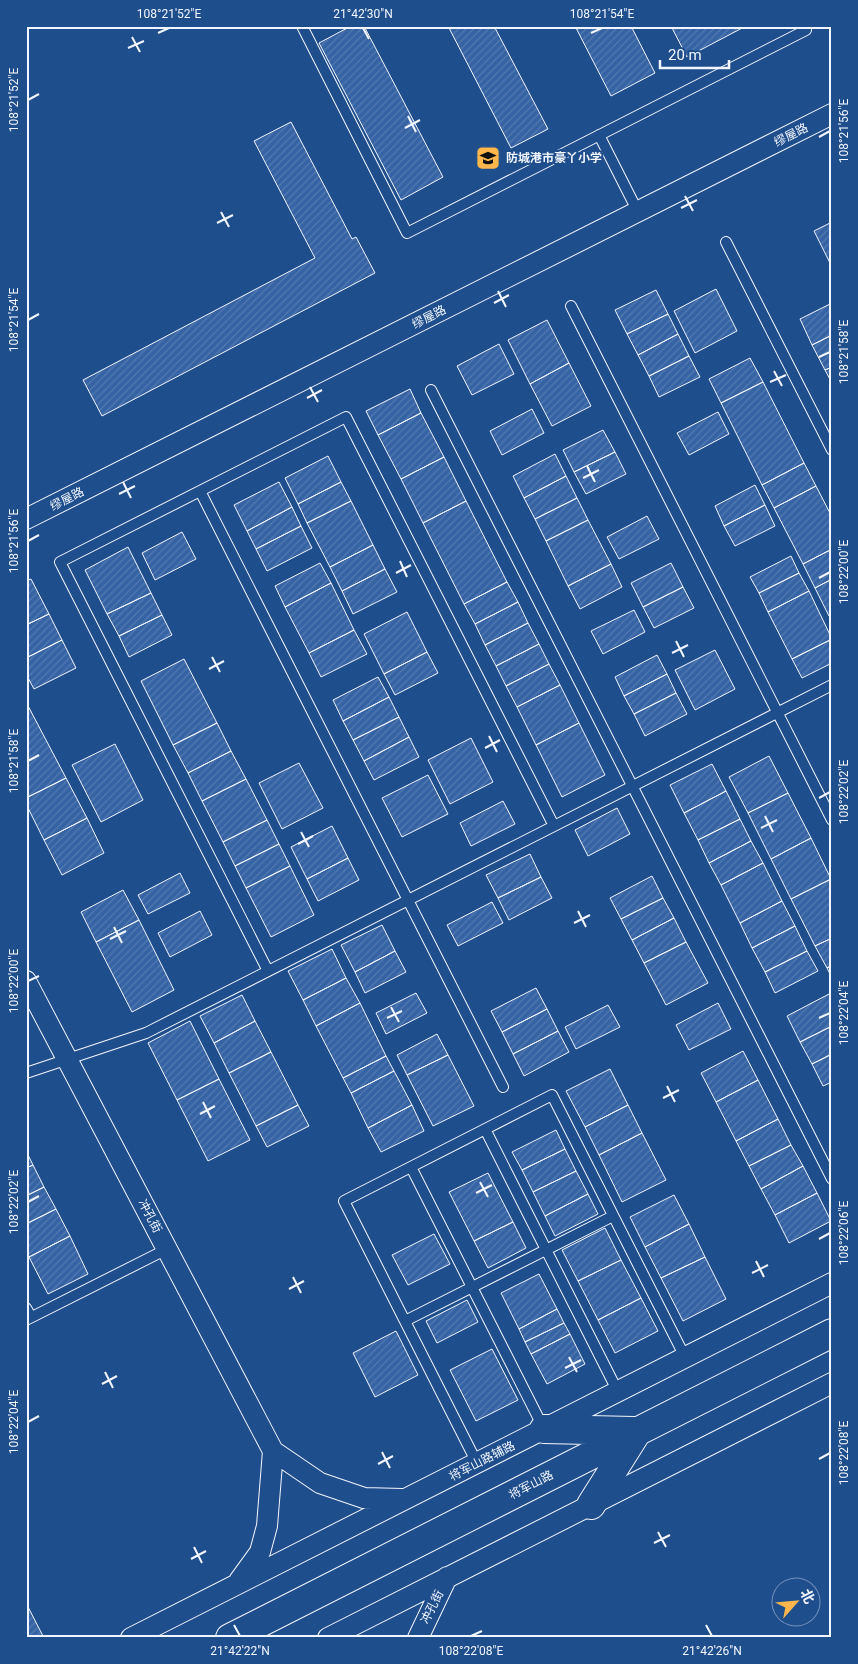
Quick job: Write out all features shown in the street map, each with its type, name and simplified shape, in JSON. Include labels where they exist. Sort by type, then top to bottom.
[{"type":"street","name":"缪屋路","points":[[26,519],[832,114]]},
{"type":"street","name":"冲孔街","points":[[26,980],[273,1451],[320,1484],[364,1498],[406,1499]]},
{"type":"street","name":"将军山路辅路","points":[[131,1638],[832,1283]]},
{"type":"street","name":"将军山路","points":[[230,1638],[832,1333]]},
{"type":"street","points":[[328,1638],[832,1383]]},
{"type":"street","points":[[544,1429],[638,1431]]},
{"type":"street","points":[[591,1505],[638,1431]]},
{"type":"street","points":[[236,1585],[260,1552],[267,1526],[273,1451]]},
{"type":"street","name":"冲孔街","points":[[418,1638],[447,1578]]},
{"type":"lane","points":[[302,26],[407,233],[806,30],[804,26]]},
{"type":"lane","points":[[599,135],[638,212]]},
{"type":"lane","points":[[726,242],[832,450]]},
{"type":"lane","points":[[571,306],[832,820]]},
{"type":"lane","points":[[430,390],[832,1180]]},
{"type":"lane","points":[[268,971],[60,562],[200,491],[346,417],[554,826]]},
{"type":"lane","points":[[200,491],[503,1087]]},
{"type":"lane","points":[[26,1073],[146,1033],[832,685]]},
{"type":"lane","points":[[476,1463],[344,1201],[552,1095],[685,1358]]},
{"type":"lane","points":[[485,1130],[618,1392]]},
{"type":"lane","points":[[412,1167],[544,1429]]},
{"type":"lane","points":[[405,1321],[613,1216]]},
{"type":"lane","points":[[28,1315],[167,1249]]},
{"type":"building","points":[[351,26],[364,26],[443,177],[401,200],[319,43]]},
{"type":"building","points":[[448,26],[494,26],[548,129],[511,148]]},
{"type":"building","points":[[575,26],[631,26],[655,73],[611,96]]},
{"type":"building","points":[[671,26],[746,26],[687,57]]},
{"type":"building","points":[[291,122],[352,239],[356,237],[375,273],[102,416],[83,380],[315,258],[254,141]]},
{"type":"building","points":[[832,222],[832,267],[814,231]]},
{"type":"building","points":[[716,289],[737,331],[695,353],[674,311]]},
{"type":"building","points":[[656,290],[668,314],[627,334],[615,310]]},
{"type":"building","points":[[832,303],[832,335],[812,345],[800,319]]},
{"type":"building","points":[[668,314],[678,334],[638,355],[627,334]]},
{"type":"building","points":[[547,320],[569,363],[530,384],[508,340]]},
{"type":"building","points":[[678,334],[689,356],[649,376],[638,355]]},
{"type":"building","points":[[832,335],[832,367],[825,370],[812,345]]},
{"type":"building","points":[[499,344],[514,374],[472,395],[457,366]]},
{"type":"building","points":[[689,356],[700,377],[659,397],[649,376]]},
{"type":"building","points":[[750,358],[763,382],[721,403],[709,379]]},
{"type":"building","points":[[569,363],[591,406],[552,426],[530,384]]},
{"type":"building","points":[[832,367],[832,383],[825,370]]},
{"type":"building","points":[[763,382],[804,463],[762,485],[721,403]]},
{"type":"building","points":[[410,389],[421,413],[378,435],[366,411]]},
{"type":"building","points":[[532,409],[544,433],[502,455],[490,431]]},
{"type":"building","points":[[718,412],[729,434],[689,455],[677,433]]},
{"type":"building","points":[[421,413],[444,457],[401,479],[378,435]]},
{"type":"building","points":[[603,430],[615,452],[574,472],[563,450]]},
{"type":"building","points":[[615,452],[626,474],[586,494],[574,472]]},
{"type":"building","points":[[555,454],[566,476],[524,498],[513,476]]},
{"type":"building","points":[[328,456],[341,482],[298,504],[285,478]]},
{"type":"building","points":[[444,457],[466,501],[423,523],[401,479]]},
{"type":"building","points":[[804,463],[816,486],[774,508],[762,485]]},
{"type":"building","points":[[566,476],[577,498],[535,519],[524,498]]},
{"type":"building","points":[[279,482],[292,507],[247,531],[234,505]]},
{"type":"building","points":[[341,482],[351,501],[307,523],[298,504]]},
{"type":"building","points":[[755,485],[765,505],[724,526],[715,506]]},
{"type":"building","points":[[816,486],[832,517],[832,549],[803,564],[774,508]]},
{"type":"building","points":[[577,498],[588,520],[546,541],[535,519]]},
{"type":"building","points":[[351,501],[373,545],[330,567],[307,523]]},
{"type":"building","points":[[466,501],[507,582],[464,604],[423,523]]},
{"type":"building","points":[[765,505],[775,526],[735,546],[724,526]]},
{"type":"building","points":[[292,507],[301,526],[256,549],[247,531]]},
{"type":"building","points":[[647,516],[659,539],[619,559],[607,537]]},
{"type":"building","points":[[588,520],[611,564],[568,586],[546,541]]},
{"type":"building","points":[[301,526],[312,548],[267,571],[256,549]]},
{"type":"building","points":[[182,532],[196,559],[155,580],[142,553]]},
{"type":"building","points":[[373,545],[385,569],[342,591],[330,567]]},
{"type":"building","points":[[128,547],[151,593],[107,614],[85,570]]},
{"type":"building","points":[[832,549],[832,579],[815,588],[803,564]]},
{"type":"building","points":[[791,556],[799,573],[759,593],[750,577]]},
{"type":"building","points":[[320,563],[331,583],[285,607],[275,586]]},
{"type":"building","points":[[671,563],[683,587],[643,607],[631,583]]},
{"type":"building","points":[[611,564],[622,587],[580,609],[568,586]]},
{"type":"building","points":[[385,569],[397,592],[353,614],[342,591]]},
{"type":"building","points":[[799,573],[809,591],[768,612],[759,593]]},
{"type":"building","points":[[31,579],[49,614],[26,625],[26,581]]},
{"type":"building","points":[[832,579],[832,614],[829,616],[815,588]]},
{"type":"building","points":[[507,582],[518,602],[475,624],[464,604]]},
{"type":"building","points":[[331,583],[354,630],[309,653],[285,607]]},
{"type":"building","points":[[683,587],[694,608],[654,628],[643,607]]},
{"type":"building","points":[[809,591],[832,639],[792,659],[768,612]]},
{"type":"building","points":[[151,593],[162,615],[119,636],[107,614]]},
{"type":"building","points":[[518,602],[528,623],[485,645],[475,624]]},
{"type":"building","points":[[634,610],[645,632],[603,654],[591,631]]},
{"type":"building","points":[[407,612],[427,652],[384,674],[364,634]]},
{"type":"building","points":[[49,614],[62,640],[26,658],[26,625]]},
{"type":"building","points":[[162,615],[172,635],[129,657],[119,636]]},
{"type":"building","points":[[528,623],[539,644],[496,666],[485,645]]},
{"type":"building","points":[[354,630],[367,654],[321,677],[309,653]]},
{"type":"building","points":[[832,639],[832,663],[802,678],[792,659]]},
{"type":"building","points":[[62,640],[76,668],[34,689],[26,674],[26,658]]},
{"type":"building","points":[[539,644],[549,664],[506,686],[496,666]]},
{"type":"building","points":[[715,650],[735,689],[695,710],[675,670]]},
{"type":"building","points":[[427,652],[438,673],[395,695],[384,674]]},
{"type":"building","points":[[657,655],[667,674],[624,696],[615,677]]},
{"type":"building","points":[[184,659],[217,723],[173,745],[141,681]]},
{"type":"building","points":[[549,664],[560,685],[517,707],[506,686]]},
{"type":"building","points":[[667,674],[676,693],[634,714],[624,696]]},
{"type":"building","points":[[378,677],[389,697],[343,721],[333,700]]},
{"type":"building","points":[[560,685],[579,723],[536,745],[517,707]]},
{"type":"building","points":[[676,693],[687,714],[645,736],[634,714]]},
{"type":"building","points":[[389,697],[399,717],[353,740],[343,721]]},
{"type":"building","points":[[26,702],[66,778],[26,798]]},
{"type":"building","points":[[399,717],[409,737],[364,761],[353,740]]},
{"type":"building","points":[[217,723],[231,751],[188,773],[173,745]]},
{"type":"building","points":[[579,723],[605,775],[562,797],[536,745]]},
{"type":"building","points":[[409,737],[419,757],[374,780],[364,761]]},
{"type":"building","points":[[471,738],[493,782],[450,804],[428,760]]},
{"type":"building","points":[[115,744],[143,800],[101,822],[72,765]]},
{"type":"building","points":[[231,751],[246,779],[202,801],[188,773]]},
{"type":"building","points":[[769,756],[788,793],[748,813],[729,777]]},
{"type":"building","points":[[299,763],[323,808],[282,829],[259,783]]},
{"type":"building","points":[[712,764],[726,791],[684,813],[670,785]]},
{"type":"building","points":[[428,775],[448,814],[402,837],[382,798]]},
{"type":"building","points":[[66,778],[87,818],[44,840],[26,804],[26,798]]},
{"type":"building","points":[[246,779],[267,820],[223,842],[202,801]]},
{"type":"building","points":[[726,791],[740,819],[698,840],[684,813]]},
{"type":"building","points":[[788,793],[811,838],[771,859],[748,813]]},
{"type":"building","points":[[503,801],[515,824],[471,846],[460,823]]},
{"type":"building","points":[[617,808],[630,834],[588,856],[575,830]]},
{"type":"building","points":[[87,818],[104,853],[62,875],[44,840]]},
{"type":"building","points":[[740,819],[751,841],[709,863],[698,840]]},
{"type":"building","points":[[267,820],[279,844],[235,866],[223,842]]},
{"type":"building","points":[[332,826],[348,858],[307,879],[291,847]]},
{"type":"building","points":[[811,838],[831,879],[791,899],[771,859]]},
{"type":"building","points":[[751,841],[763,863],[721,885],[709,863]]},
{"type":"building","points":[[279,844],[290,866],[246,888],[235,866]]},
{"type":"building","points":[[530,854],[541,877],[498,898],[486,875]]},
{"type":"building","points":[[348,858],[359,880],[318,901],[307,879]]},
{"type":"building","points":[[763,863],[782,901],[740,923],[721,885]]},
{"type":"building","points":[[290,866],[314,915],[271,937],[246,888]]},
{"type":"building","points":[[180,873],[190,893],[148,914],[138,895]]},
{"type":"building","points":[[652,876],[663,898],[621,919],[610,898]]},
{"type":"building","points":[[541,877],[552,898],[509,920],[498,898]]},
{"type":"building","points":[[831,879],[832,938],[815,946],[791,899]]},
{"type":"building","points":[[123,890],[139,920],[96,942],[81,912]]},
{"type":"building","points":[[663,898],[674,918],[632,940],[621,919]]},
{"type":"building","points":[[782,901],[795,926],[752,948],[740,923]]},
{"type":"building","points":[[492,902],[503,923],[458,946],[447,925]]},
{"type":"building","points":[[200,911],[212,935],[170,957],[158,933]]},
{"type":"building","points":[[674,918],[686,942],[644,963],[632,940]]},
{"type":"building","points":[[139,920],[174,990],[132,1012],[96,942]]},
{"type":"building","points":[[382,925],[395,951],[355,972],[341,945]]},
{"type":"building","points":[[795,926],[807,951],[765,972],[752,948]]},
{"type":"building","points":[[832,938],[832,965],[827,968],[815,946]]},
{"type":"building","points":[[686,942],[708,983],[666,1005],[644,963]]},
{"type":"building","points":[[332,949],[346,978],[303,1000],[288,971]]},
{"type":"building","points":[[395,951],[406,972],[365,993],[355,972]]},
{"type":"building","points":[[807,951],[818,971],[775,993],[765,972]]},
{"type":"building","points":[[832,965],[832,978],[827,968]]},
{"type":"building","points":[[346,978],[360,1003],[316,1026],[303,1000]]},
{"type":"building","points":[[536,988],[547,1009],[502,1032],[491,1011]]},
{"type":"building","points":[[416,993],[427,1013],[386,1034],[376,1013]]},
{"type":"building","points":[[829,994],[832,999],[832,1026],[800,1042],[787,1016]]},
{"type":"building","points":[[242,995],[255,1021],[214,1043],[200,1016]]},
{"type":"building","points":[[360,1003],[386,1056],[343,1078],[316,1026]]},
{"type":"building","points":[[718,1003],[731,1029],[689,1050],[676,1025]]},
{"type":"building","points":[[608,1005],[620,1027],[576,1049],[565,1027]]},
{"type":"building","points":[[547,1009],[558,1031],[513,1054],[502,1032]]},
{"type":"building","points":[[190,1021],[219,1079],[177,1100],[148,1043]]},
{"type":"building","points":[[255,1021],[271,1052],[229,1073],[214,1043]]},
{"type":"building","points":[[832,1026],[832,1054],[812,1064],[800,1042]]},
{"type":"building","points":[[558,1031],[569,1052],[524,1076],[513,1054]]},
{"type":"building","points":[[437,1034],[448,1055],[407,1075],[397,1055]]},
{"type":"building","points":[[743,1051],[758,1080],[716,1102],[701,1073]]},
{"type":"building","points":[[271,1052],[298,1105],[256,1126],[229,1073]]},
{"type":"building","points":[[832,1054],[832,1082],[823,1086],[812,1064]]},
{"type":"building","points":[[448,1055],[474,1106],[433,1126],[407,1075]]},
{"type":"building","points":[[386,1056],[394,1071],[351,1093],[343,1078]]},
{"type":"building","points":[[610,1069],[628,1105],[585,1127],[566,1091]]},
{"type":"building","points":[[394,1071],[412,1105],[368,1128],[351,1093]]},
{"type":"building","points":[[219,1079],[250,1140],[208,1161],[177,1100]]},
{"type":"building","points":[[758,1080],[778,1119],[736,1141],[716,1102]]},
{"type":"building","points":[[298,1105],[309,1126],[267,1147],[256,1126]]},
{"type":"building","points":[[412,1105],[424,1131],[381,1152],[368,1128]]},
{"type":"building","points":[[628,1105],[642,1133],[599,1155],[585,1127]]},
{"type":"building","points":[[778,1119],[791,1145],[749,1166],[736,1141]]},
{"type":"building","points":[[556,1130],[565,1149],[522,1170],[512,1152]]},
{"type":"building","points":[[642,1133],[666,1180],[622,1202],[599,1155]]},
{"type":"building","points":[[791,1145],[803,1166],[761,1189],[749,1166]]},
{"type":"building","points":[[565,1149],[576,1171],[533,1192],[522,1170]]},
{"type":"building","points":[[26,1151],[33,1165],[26,1168]]},
{"type":"building","points":[[33,1165],[44,1187],[26,1196],[26,1168]]},
{"type":"building","points":[[803,1166],[817,1193],[775,1215],[761,1189]]},
{"type":"building","points":[[576,1171],[588,1194],[545,1216],[533,1192]]},
{"type":"building","points":[[488,1173],[513,1222],[474,1241],[449,1192]]},
{"type":"building","points":[[44,1187],[56,1209],[26,1224],[26,1196]]},
{"type":"building","points":[[817,1193],[831,1221],[789,1243],[775,1215]]},
{"type":"building","points":[[588,1194],[598,1214],[555,1236],[545,1216]]},
{"type":"building","points":[[674,1195],[689,1224],[645,1247],[630,1217]]},
{"type":"building","points":[[56,1209],[70,1236],[29,1257],[26,1252],[26,1224]]},
{"type":"building","points":[[513,1222],[526,1248],[488,1268],[474,1241]]},
{"type":"building","points":[[689,1224],[705,1257],[661,1278],[645,1247]]},
{"type":"building","points":[[605,1228],[621,1260],[578,1281],[562,1250]]},
{"type":"building","points":[[434,1234],[450,1264],[408,1285],[392,1255]]},
{"type":"building","points":[[70,1236],[88,1274],[48,1294],[29,1257]]},
{"type":"building","points":[[705,1257],[726,1299],[683,1321],[661,1278]]},
{"type":"building","points":[[621,1260],[641,1298],[598,1320],[578,1281]]},
{"type":"building","points":[[539,1274],[557,1309],[519,1329],[501,1293]]},
{"type":"building","points":[[641,1298],[658,1331],[615,1353],[598,1320]]},
{"type":"building","points":[[467,1300],[478,1322],[437,1343],[426,1321]]},
{"type":"building","points":[[557,1309],[564,1323],[525,1342],[519,1329]]},
{"type":"building","points":[[564,1323],[570,1334],[531,1354],[525,1342]]},
{"type":"building","points":[[396,1331],[418,1375],[375,1397],[353,1353]]},
{"type":"building","points":[[570,1334],[585,1364],[547,1384],[531,1354]]},
{"type":"building","points":[[492,1349],[518,1400],[476,1421],[450,1370]]},
{"type":"building","points":[[26,1603],[44,1638],[26,1638]]},
{"type":"place","name":"防城港市豪丫小学","points":[[488,158]]}]
